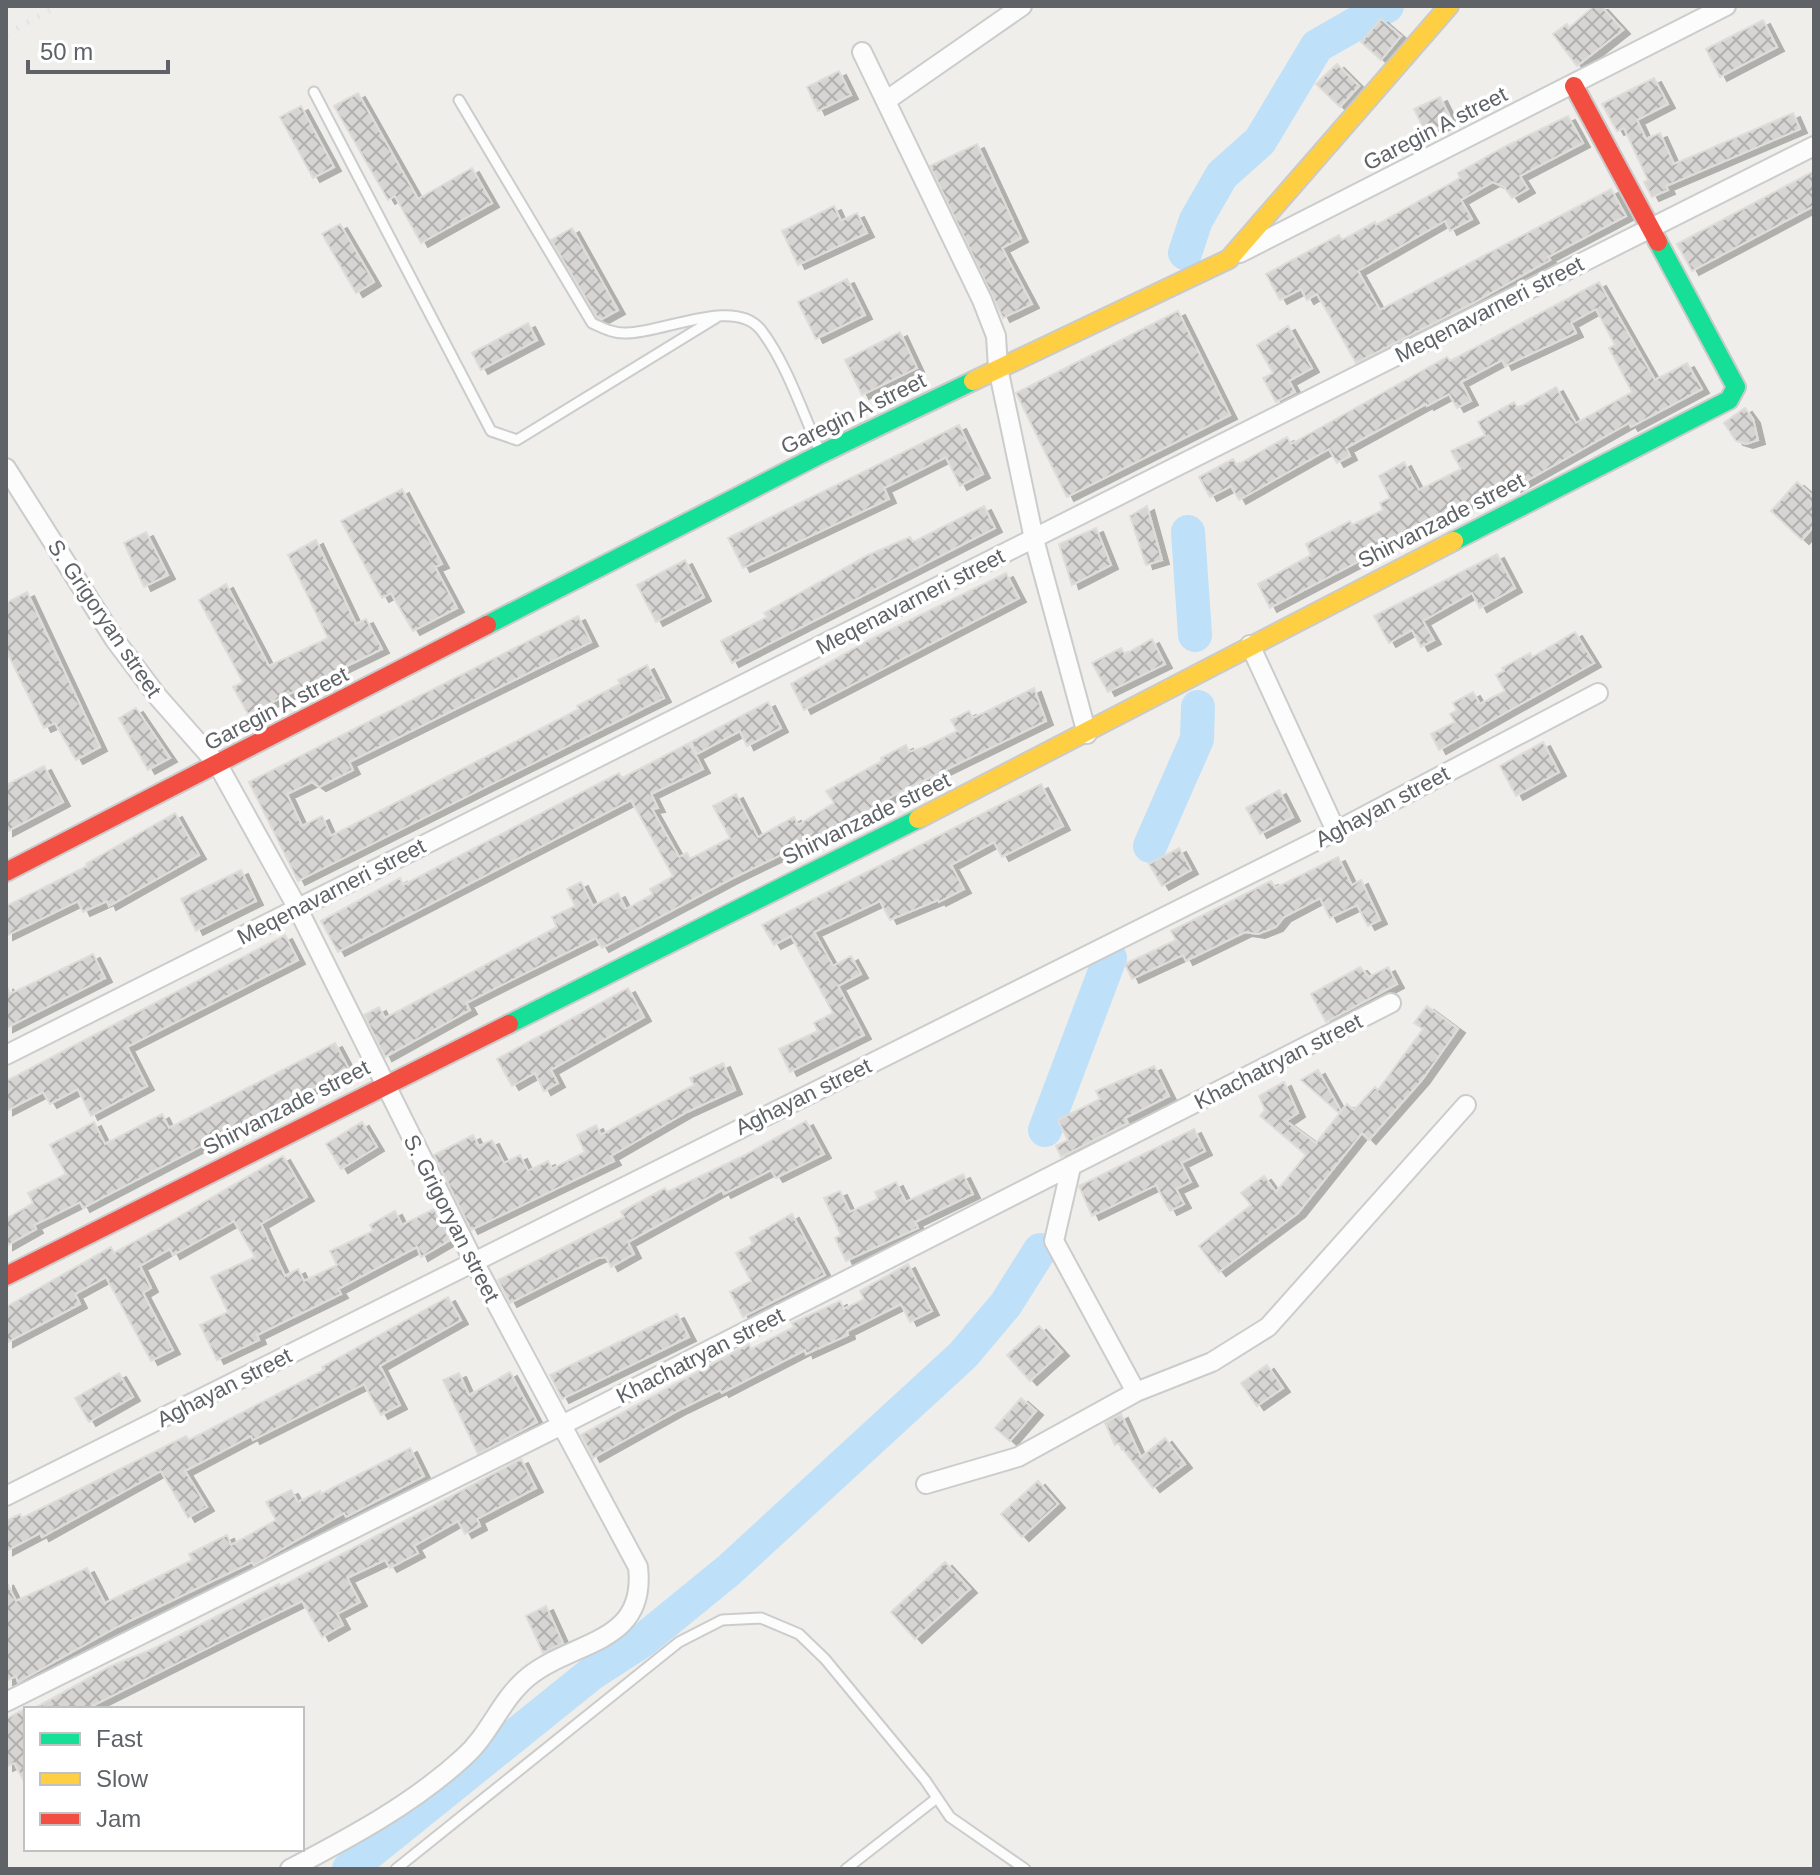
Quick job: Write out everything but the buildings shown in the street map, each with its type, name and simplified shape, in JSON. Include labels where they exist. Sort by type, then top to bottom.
[{"type":"street","points":[[887,100],[1022,6]]},
{"type":"street","points":[[1229,259],[1449,6]]},
{"type":"street","name":"Garegin A street","points":[[6,872],[821,454],[1229,259],[1726,6]]},
{"type":"street","points":[[862,52],[982,300],[996,336],[998,368],[1034,539],[1087,734]]},
{"type":"street","points":[[1574,86],[1649,229]]},
{"type":"street","name":"Meqenavarneri street","points":[[6,1055],[1814,146]]},
{"type":"street","name":"Shirvanzade street","points":[[6,1276],[1087,734],[1250,645],[1729,400],[1736,387],[1649,229]]},
{"type":"street","name":"S. Grigoryan street","points":[[6,468],[115,640],[158,697],[218,765],[297,907],[383,1085],[473,1260],[638,1567],[637,1604],[626,1621],[613,1632],[530,1675],[513,1692],[485,1734],[465,1757],[402,1805],[290,1869]]},
{"type":"street","points":[[1250,645],[1336,831]]},
{"type":"street","name":"Aghayan street","points":[[6,1496],[1336,831],[1598,693]]},
{"type":"street","name":"Khachatryan street","points":[[6,1702],[560,1426],[1391,1003]]},
{"type":"street","points":[[926,1484],[1018,1457],[1136,1392],[1212,1362],[1268,1327],[1466,1105]]},
{"type":"street","points":[[1071,1167],[1054,1241],[1136,1392]]},
{"type":"lane","points":[[314,92],[491,431],[517,440],[719,316]]},
{"type":"lane","points":[[459,100],[592,323],[627,333],[719,316],[745,316],[760,328],[821,454]]},
{"type":"lane","points":[[396,1869],[679,1642],[722,1620],[761,1618],[799,1634],[825,1659],[950,1817],[1025,1869]]},
{"type":"lane","points":[[846,1869],[937,1798]]},
{"type":"waterway","points":[[1185,253],[1196,220],[1222,175],[1260,141],[1317,46],[1387,6]]},
{"type":"waterway","points":[[1188,532],[1195,635]]},
{"type":"waterway","points":[[1150,846],[1197,739],[1198,707]]},
{"type":"waterway","points":[[1045,1130],[1110,958]]},
{"type":"waterway","points":[[349,1869],[591,1674],[642,1641],[729,1570],[963,1355],[1006,1304],[1040,1250]]},
{"type":"railway","points":[[6,34],[58,6]]},
{"type":"traffic: fast","points":[[1454,541],[1729,400],[1736,387],[1658,242]]},
{"type":"traffic: fast","points":[[487,625],[821,454],[973,381]]},
{"type":"traffic: fast","points":[[509,1024],[918,819]]},
{"type":"traffic: slow","points":[[973,381],[1229,259],[1449,6]]},
{"type":"traffic: slow","points":[[918,819],[1454,541]]},
{"type":"traffic: jam","points":[[1574,86],[1658,242]]},
{"type":"traffic: jam","points":[[6,872],[487,625]]},
{"type":"traffic: jam","points":[[6,1276],[509,1024]]}]
